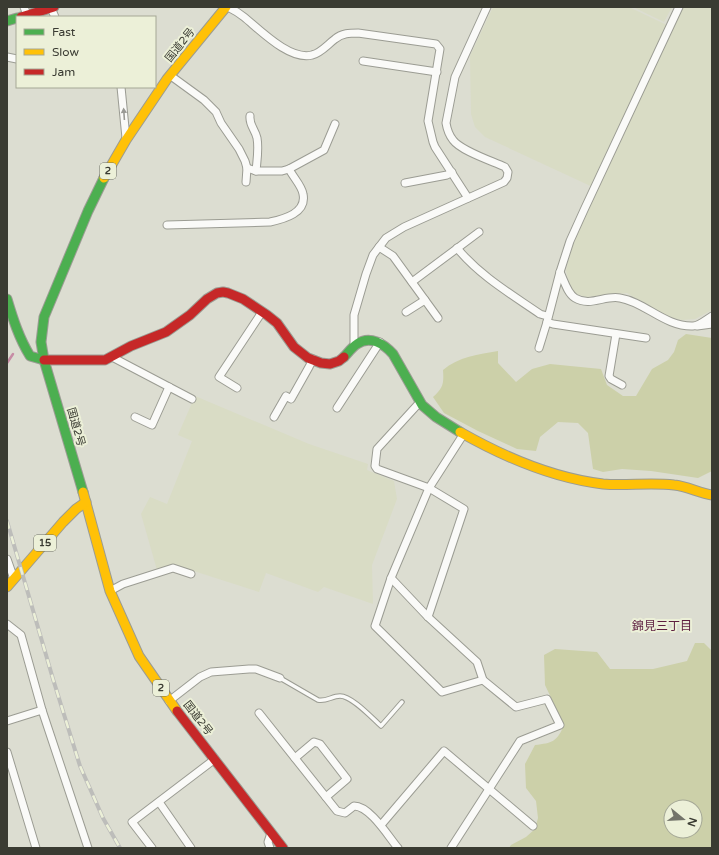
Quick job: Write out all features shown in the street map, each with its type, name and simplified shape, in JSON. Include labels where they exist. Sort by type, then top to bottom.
[{"type":"main road","name":"国道2号","points":[[227,7],[171,76],[126,140],[103,180],[88,211],[44,317],[41,342],[44,360],[86,502],[110,591],[140,656],[169,701],[283,848]]},
{"type":"main road","points":[[24,13],[52,8]]},
{"type":"main road","points":[[7,299],[18,335],[30,356],[44,360],[103,361],[167,330],[189,316],[203,303],[214,296],[224,292],[231,293],[244,299],[276,322],[299,352],[312,359],[327,364],[336,363],[343,358],[354,345],[361,341],[380,342],[393,354],[413,392],[428,411],[464,435],[527,465],[558,476],[583,481],[606,484],[674,485],[712,495]]},
{"type":"main road","name":"15","points":[[7,587],[63,522],[76,509],[86,502]]},
{"type":"street","points":[[227,7],[242,16],[273,41],[292,52],[301,55],[312,55],[320,52],[336,38],[347,33],[358,32],[436,44],[440,49],[428,121],[433,142],[468,198]]},
{"type":"street","points":[[354,345],[354,315],[366,274],[374,255],[386,238],[404,227],[504,182],[507,178],[508,172],[505,167],[460,147],[453,140],[447,130],[446,123],[455,77],[487,7]]},
{"type":"street","points":[[539,348],[570,241],[679,7]]},
{"type":"street","points":[[363,61],[437,72]]},
{"type":"street","points":[[171,76],[204,100],[216,112],[221,123],[240,149],[247,168],[246,182]]},
{"type":"street","points":[[121,88],[126,140]]},
{"type":"street","points":[[250,116],[249,121],[257,138],[258,152],[256,171]]},
{"type":"street","points":[[247,168],[256,171],[282,171],[289,169],[324,150],[335,124]]},
{"type":"street","points":[[167,225],[270,222],[285,219],[297,212],[304,201],[304,193],[289,169]]},
{"type":"street","points":[[405,183],[447,175],[452,172]]},
{"type":"street","points":[[412,282],[480,232]]},
{"type":"street","points":[[379,247],[393,256],[438,318]]},
{"type":"street","points":[[457,248],[466,260],[483,275],[553,324],[646,338]]},
{"type":"street","points":[[560,272],[570,293],[575,298],[583,301],[621,298],[635,303],[662,318],[678,323],[695,326],[712,324]]},
{"type":"street","points":[[406,312],[425,300]]},
{"type":"street","points":[[237,388],[220,377],[262,312]]},
{"type":"street","points":[[695,326],[712,316]]},
{"type":"street","points":[[616,334],[609,376],[611,379],[622,385]]},
{"type":"street","points":[[337,408],[380,342]]},
{"type":"street","points":[[112,357],[192,399]]},
{"type":"street","points":[[274,417],[286,396],[292,399],[310,367],[312,359]]},
{"type":"street","points":[[135,417],[152,425],[168,387]]},
{"type":"street","points":[[420,402],[377,449],[375,466],[377,470],[429,488],[464,509],[428,617]]},
{"type":"street","points":[[464,435],[429,488],[391,578],[375,626],[442,692],[483,680]]},
{"type":"street","points":[[7,559],[14,579]]},
{"type":"street","points":[[110,591],[123,584],[173,568],[191,574]]},
{"type":"street","points":[[391,578],[428,617],[477,662],[483,680],[516,707],[547,699],[560,725],[520,741],[451,848]]},
{"type":"street","points":[[7,624],[21,635],[42,710],[88,848]]},
{"type":"street","points":[[169,701],[200,677],[211,672],[249,668],[280,678]]},
{"type":"street","points":[[7,721],[42,710]]},
{"type":"street","points":[[259,713],[337,810],[345,813],[354,806],[359,806],[376,820],[398,848]]},
{"type":"street","points":[[295,758],[314,742],[320,744],[347,779],[326,797]]},
{"type":"street","points":[[380,825],[444,751],[534,826]]},
{"type":"street","points":[[7,752],[36,848]]},
{"type":"street","points":[[152,848],[132,822],[215,759]]},
{"type":"street","points":[[159,802],[191,848]]},
{"type":"street","points":[[270,848],[268,842],[271,832]]},
{"type":"lane","points":[[280,678],[318,700],[322,701],[339,696],[345,697],[358,705],[381,726],[402,702]]},
{"type":"shaded area","points":[[493,7],[629,7],[673,28],[683,7],[712,7],[712,310],[695,319],[682,320],[664,316],[627,293],[586,297],[576,294],[571,288],[566,271],[569,258],[574,242],[597,189],[485,137],[475,127],[471,114],[470,56]]},
{"type":"shaded area","points":[[633,7],[672,7],[664,22]]},
{"type":"shaded area","points":[[195,396],[309,444],[368,464],[367,470],[394,481],[397,499],[372,565],[373,604],[324,587],[318,592],[266,573],[259,592],[175,565],[157,570],[141,514],[150,497],[167,504],[192,441],[178,435]]},
{"type":"green space","points":[[686,334],[712,338],[712,471],[698,478],[651,471],[622,469],[603,472],[593,469],[588,433],[578,423],[558,422],[540,437],[536,451],[517,449],[444,413],[433,397],[442,385],[443,370],[462,359],[498,351],[498,363],[516,382],[532,369],[550,364],[601,369],[607,385],[623,396],[636,396],[652,369],[668,360],[674,352],[678,340]]},
{"type":"green space","points":[[695,643],[704,643],[712,651],[712,848],[509,848],[511,845],[526,837],[535,829],[538,818],[536,801],[526,788],[525,764],[535,745],[553,741],[559,735],[564,725],[545,685],[544,655],[555,649],[597,652],[610,669],[653,669],[687,661]]},
{"type":"waterway","points":[[7,363],[13,354]]},
{"type":"railway","points":[[7,521],[80,766],[103,818],[120,848]]},
{"type":"traffic: fast","points":[[7,21],[16,18]]},
{"type":"traffic: fast","points":[[83,492],[44,360],[41,342],[44,317],[88,211],[104,178]]},
{"type":"traffic: fast","points":[[7,299],[19,335],[30,356],[44,360]]},
{"type":"traffic: fast","points":[[344,357],[353,347],[362,341],[367,340],[381,344],[393,354],[422,405],[436,417],[460,432]]},
{"type":"traffic: slow","points":[[104,178],[126,140],[167,79],[226,7]]},
{"type":"traffic: slow","points":[[460,432],[511,458],[547,472],[565,477],[603,484],[674,485],[712,495]]},
{"type":"traffic: slow","points":[[83,492],[110,591],[139,656],[177,711]]},
{"type":"traffic: slow","points":[[7,587],[63,522],[76,509],[86,502]]},
{"type":"traffic: jam","points":[[24,16],[54,7]]},
{"type":"traffic: jam","points":[[44,360],[105,360],[131,346],[166,332],[190,315],[207,299],[217,293],[223,292],[243,299],[267,315],[277,323],[294,347],[308,358],[321,363],[330,364],[339,361],[344,357]]},
{"type":"traffic: jam","points":[[177,711],[283,848]]},
{"type":"district","name":"錦見三丁目","points":[[662,626]]}]
